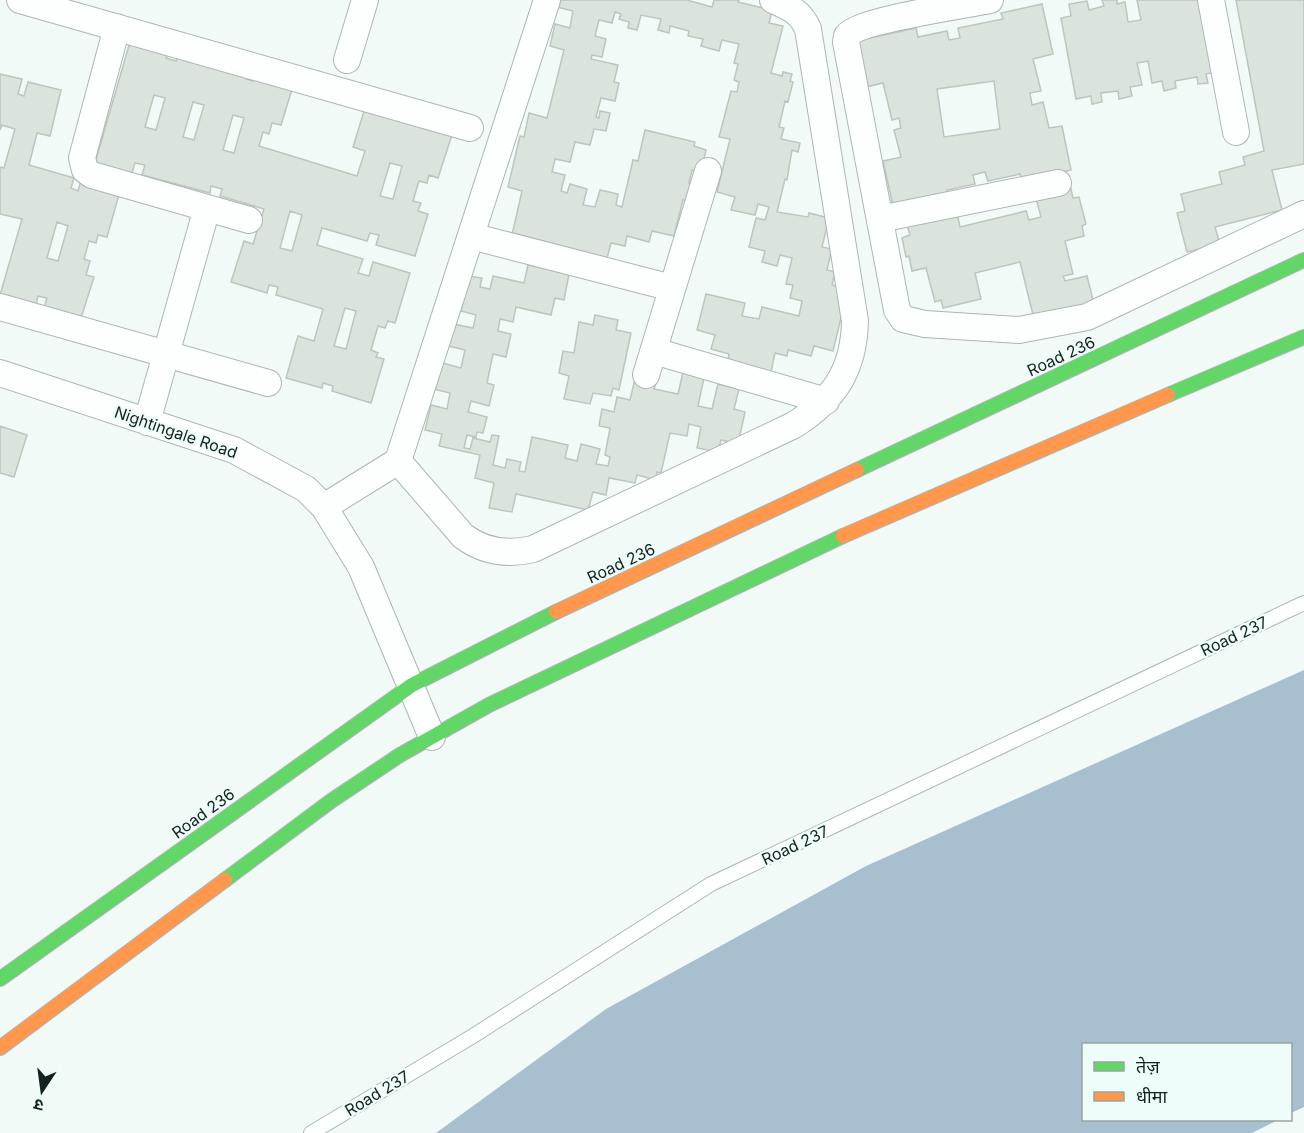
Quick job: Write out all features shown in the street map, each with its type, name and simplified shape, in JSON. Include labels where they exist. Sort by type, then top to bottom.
[{"type":"street","points":[[20,0],[470,128]]},
{"type":"street","points":[[347,60],[365,0]]},
{"type":"street","points":[[324,507],[398,461],[547,0]]},
{"type":"street","points":[[398,461],[463,536],[472,543],[489,550],[521,552],[533,549],[794,425],[826,401],[844,375],[851,357],[855,340],[855,321],[808,28],[799,13],[773,0]]},
{"type":"street","points":[[990,0],[888,19],[855,29],[849,33],[846,42],[897,310],[903,319],[925,324],[1019,330],[1094,315],[1304,214]]},
{"type":"street","points":[[1211,0],[1236,132]]},
{"type":"street","points":[[117,27],[82,158],[85,170],[92,175],[249,220]]},
{"type":"street","points":[[708,171],[650,363],[826,401]]},
{"type":"street","points":[[880,219],[1058,183]]},
{"type":"street","points":[[147,422],[207,208]]},
{"type":"street","points":[[471,236],[672,288]]},
{"type":"street","name":"Road 236","points":[[0,979],[411,685],[565,608],[1304,260]]},
{"type":"street","points":[[0,307],[268,383]]},
{"type":"street","points":[[0,1048],[331,801],[400,755],[489,705],[877,520],[1304,337]]},
{"type":"street","name":"Nightingale Road","points":[[0,373],[234,450],[306,489],[324,507],[361,567],[432,737]]},
{"type":"lane","name":"Road 237","points":[[311,1133],[473,1036],[711,884],[1304,603]]},
{"type":"water","points":[[1304,670],[1304,1107],[1292,1113],[1292,1043],[1082,1043],[1082,1121],[1276,1121],[1252,1133],[436,1133],[606,1009],[866,866]]},
{"type":"building","points":[[559,0],[687,0],[712,7],[714,0],[739,0],[738,2],[763,8],[764,4],[773,7],[769,23],[783,26],[771,73],[782,76],[783,72],[792,74],[790,81],[793,82],[788,102],[785,101],[779,127],[784,128],[781,139],[800,143],[798,152],[792,150],[787,180],[785,179],[777,212],[808,217],[809,213],[829,218],[822,247],[832,249],[827,270],[835,272],[832,285],[848,289],[833,351],[814,346],[811,356],[788,350],[787,356],[775,353],[771,372],[728,361],[729,354],[711,349],[715,335],[697,330],[706,294],[745,303],[742,316],[759,319],[762,307],[799,316],[802,301],[790,298],[793,285],[786,284],[792,258],[780,255],[777,266],[762,262],[765,251],[749,247],[756,218],[765,220],[769,207],[758,204],[755,215],[731,210],[735,197],[717,192],[730,139],[719,137],[731,91],[737,92],[739,82],[734,80],[738,64],[734,63],[739,44],[722,40],[719,51],[701,46],[703,39],[688,36],[689,31],[670,26],[669,33],[658,30],[661,19],[641,15],[637,30],[628,28],[629,22],[619,19],[621,14],[615,12],[612,23],[599,20],[595,36],[606,39],[602,57],[592,55],[591,59],[618,65],[614,82],[619,83],[615,101],[601,98],[596,117],[599,118],[600,111],[610,113],[606,131],[594,129],[590,145],[575,142],[570,162],[555,159],[552,172],[565,175],[561,191],[567,193],[570,184],[587,189],[583,205],[595,207],[600,190],[618,194],[616,205],[622,207],[633,160],[638,161],[645,130],[695,142],[694,146],[706,150],[701,172],[692,170],[688,201],[683,200],[674,236],[652,231],[649,242],[627,236],[625,246],[611,243],[607,258],[512,235],[522,191],[508,187],[520,136],[524,137],[529,113],[547,118],[564,50],[550,46],[555,24],[570,28],[573,11],[557,7]]},
{"type":"building","points":[[1102,0],[1117,0],[1117,4],[1125,2],[1128,22],[1141,20],[1137,0],[1207,0],[1220,71],[1206,74],[1208,83],[1198,84],[1197,77],[1175,81],[1176,88],[1164,91],[1162,81],[1152,83],[1148,61],[1137,63],[1142,85],[1130,87],[1132,96],[1119,99],[1118,91],[1101,93],[1102,102],[1092,104],[1091,96],[1076,99],[1061,18],[1071,16],[1069,4],[1087,1],[1089,10],[1104,6]]},
{"type":"building","points":[[1236,0],[1304,0],[1304,164],[1272,170],[1282,210],[1215,227],[1220,244],[1187,252],[1177,213],[1185,211],[1181,194],[1222,184],[1219,172],[1245,165],[1243,157],[1264,151]]},
{"type":"building","points":[[1042,4],[1053,54],[1033,59],[1041,91],[1030,93],[1032,105],[1043,102],[1049,128],[1062,126],[1071,170],[1022,181],[1020,174],[988,181],[985,172],[973,175],[975,184],[947,190],[949,196],[893,206],[883,161],[901,157],[894,130],[901,128],[899,118],[892,120],[883,83],[866,87],[856,41],[916,28],[918,37],[947,31],[949,40],[960,38],[958,28],[1003,19],[1001,13]],"holes":[[[994,81],[1000,129],[944,137],[937,89]]]},
{"type":"building","points":[[132,35],[170,46],[166,58],[176,61],[180,49],[249,70],[246,79],[253,81],[256,72],[294,83],[281,125],[272,123],[269,134],[263,132],[259,146],[357,176],[365,151],[353,147],[365,108],[452,135],[438,178],[429,175],[427,183],[419,181],[413,201],[421,203],[418,211],[428,214],[415,256],[376,245],[379,235],[370,233],[367,241],[322,228],[317,245],[363,259],[358,273],[369,276],[373,262],[410,273],[395,323],[388,321],[385,328],[378,326],[371,350],[378,353],[376,357],[384,359],[371,403],[332,391],[333,386],[323,383],[322,388],[286,378],[298,336],[314,341],[323,309],[276,295],[278,287],[269,285],[267,293],[231,282],[244,241],[253,244],[264,209],[220,196],[222,189],[211,186],[210,193],[142,175],[145,165],[135,163],[132,173],[95,163]],"holes":[[[154,95],[165,98],[156,130],[145,127]],[[193,102],[204,105],[194,140],[183,137]],[[233,115],[244,118],[234,153],[223,150]],[[390,163],[402,166],[393,199],[380,196]],[[290,211],[302,215],[292,251],[280,248]],[[345,308],[356,311],[346,349],[334,346]]]},
{"type":"building","points":[[0,74],[22,79],[18,94],[24,96],[28,82],[61,90],[50,136],[37,133],[29,165],[74,178],[71,188],[78,191],[81,180],[120,191],[107,237],[98,235],[96,243],[89,241],[84,259],[90,261],[86,275],[94,277],[81,318],[44,308],[47,298],[38,296],[36,305],[0,295],[22,219],[0,214],[0,167],[4,168],[15,129],[2,125],[0,130]],"holes":[[[57,222],[68,226],[58,261],[47,258]]]},
{"type":"building","points":[[1070,185],[1073,198],[1079,197],[1086,224],[1082,226],[1084,236],[1065,241],[1073,274],[1063,276],[1065,281],[1087,276],[1095,308],[1035,323],[1020,262],[975,273],[981,299],[943,308],[941,300],[935,302],[926,268],[912,271],[902,238],[910,235],[907,225],[957,213],[960,227],[1026,211],[1029,220],[1041,217],[1035,194]]},
{"type":"building","points":[[528,265],[569,274],[564,300],[555,298],[551,315],[516,307],[513,322],[500,319],[498,331],[511,334],[506,357],[493,354],[487,383],[494,385],[489,406],[471,401],[468,412],[487,417],[483,433],[477,432],[476,437],[467,435],[464,448],[470,449],[473,438],[490,442],[492,435],[499,436],[493,465],[505,468],[507,459],[521,462],[519,471],[525,472],[532,437],[568,445],[565,458],[577,461],[581,444],[600,449],[596,464],[608,466],[610,457],[605,455],[610,428],[599,426],[602,409],[614,412],[617,397],[630,400],[635,379],[656,383],[654,389],[678,394],[684,368],[705,373],[698,406],[712,409],[718,384],[739,389],[734,409],[745,412],[738,444],[721,440],[718,452],[697,448],[701,427],[689,424],[687,436],[670,433],[661,473],[657,472],[656,480],[637,475],[635,483],[609,478],[606,495],[593,492],[588,510],[516,494],[512,512],[489,508],[494,483],[475,478],[480,455],[439,446],[442,434],[425,430],[431,405],[447,409],[450,393],[433,389],[439,362],[461,368],[465,350],[448,346],[453,324],[473,328],[476,315],[461,311],[469,276],[482,278],[480,287],[490,289],[493,276],[524,283]]},
{"type":"building","points":[[595,315],[618,320],[616,330],[631,333],[619,390],[613,388],[611,396],[593,393],[590,404],[564,399],[569,376],[559,373],[563,351],[574,353],[579,322],[593,325]]},
{"type":"building","points":[[0,426],[27,435],[14,477],[0,473]]},
{"type":"traffic: fast","points":[[857,470],[1304,260]]},
{"type":"traffic: fast","points":[[1168,395],[1304,337]]},
{"type":"traffic: fast","points":[[225,880],[331,801],[400,755],[489,705],[843,536]]},
{"type":"traffic: fast","points":[[0,979],[412,685],[556,612]]},
{"type":"traffic: slow","points":[[843,536],[1168,395]]},
{"type":"traffic: slow","points":[[556,612],[857,470]]},
{"type":"traffic: slow","points":[[0,1048],[225,880]]}]
